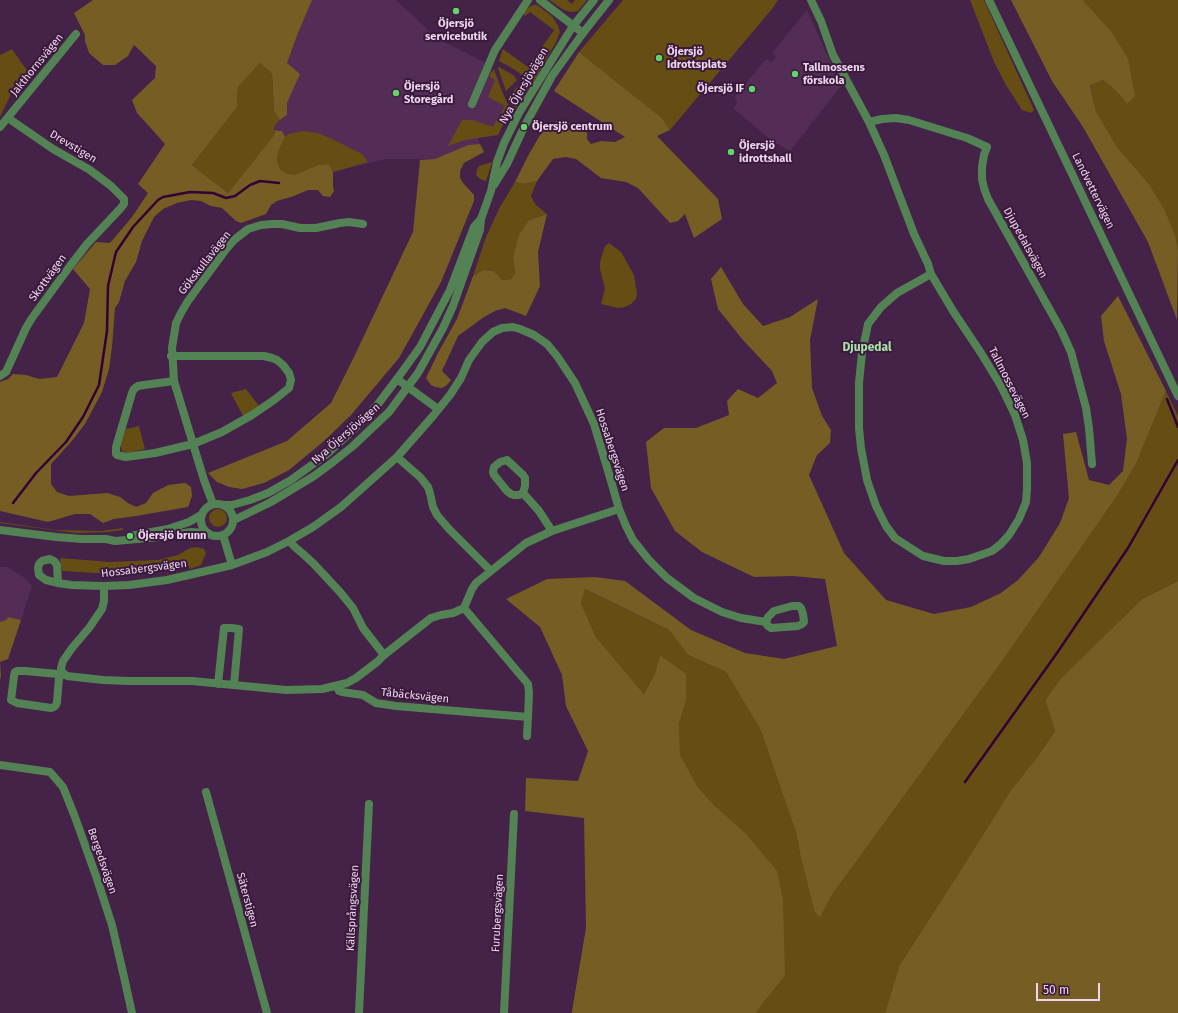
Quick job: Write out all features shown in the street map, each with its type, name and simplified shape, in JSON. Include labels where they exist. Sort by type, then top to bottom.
[{"type":"street","points":[[472,104],[495,50],[528,0]]},
{"type":"street","points":[[540,0],[583,33]]},
{"type":"street","name":"Nya Öjersjövägen","points":[[213,504],[224,505],[250,500],[268,493],[306,470],[355,428],[378,404],[397,379],[420,347],[450,290],[474,227],[480,219],[491,191],[504,143],[519,113],[573,26],[594,0]]},
{"type":"street","name":"Nya Öjersjövägen","points":[[491,191],[507,164],[524,128],[552,76],[609,0]]},
{"type":"street","name":"Tallmossevägen","points":[[811,0],[823,25],[833,55],[869,122],[884,155],[931,274],[981,353],[1008,401],[1023,440],[1028,476],[1026,502],[1019,519],[1009,535],[992,551],[969,559],[957,561],[944,561],[923,556],[895,538],[886,526],[876,506],[867,480],[859,428],[859,383],[862,353],[868,324],[881,307],[897,293],[931,274]]},
{"type":"street","name":"Landvettervägen","points":[[989,0],[1177,394]]},
{"type":"street","name":"Jakthornsvägen","points":[[0,127],[76,34]]},
{"type":"street","name":"Drevstigen","points":[[8,118],[53,150],[90,170],[111,186],[124,199]]},
{"type":"street","name":"Djupedalsvägen","points":[[869,122],[896,118],[909,120],[967,138],[987,147],[982,167],[982,180],[984,188],[988,199],[1061,330],[1071,352],[1086,408],[1092,464]]},
{"type":"street","name":"Skottvägen","points":[[0,376],[6,372],[32,318],[87,244],[124,204],[124,199]]},
{"type":"street","name":"Nya Öjersjövägen","points":[[223,535],[231,529],[234,520],[271,502],[314,476],[333,462],[353,446],[388,412],[418,374],[446,323],[480,230],[480,219]]},
{"type":"street","name":"Gökskullavägen","points":[[213,504],[174,381],[172,356],[174,334],[176,323],[185,306],[227,248],[234,240],[248,229],[272,224],[282,224],[300,228],[316,228],[349,222],[363,224]]},
{"type":"street","name":"Hossabergsvägen","points":[[58,583],[104,586],[167,580],[232,565],[267,552],[313,527],[341,507],[409,445],[454,389],[476,349],[486,337],[492,332],[502,328],[513,327],[534,335],[547,344],[578,389],[594,424],[610,474],[619,509],[626,526],[634,540],[649,560],[667,578],[694,598],[722,612],[741,618],[766,622]]},
{"type":"street","points":[[172,356],[264,356],[272,358],[283,365],[289,373],[291,380],[289,388],[274,400],[252,415],[222,432],[193,444],[155,453],[126,457],[120,457],[116,454],[116,447],[134,389],[138,386],[174,381]]},
{"type":"street","points":[[397,379],[438,409]]},
{"type":"street","points":[[397,457],[420,477],[428,487],[433,507],[437,515],[449,529],[491,570]]},
{"type":"street","points":[[504,460],[510,461],[525,478],[526,486],[523,493],[514,495],[507,491],[494,475],[494,467],[504,460]]},
{"type":"street","points":[[523,493],[539,511],[552,531]]},
{"type":"street","points":[[208,533],[202,527],[201,515],[204,509],[213,504]]},
{"type":"street","points":[[224,505],[231,511],[234,520]]},
{"type":"street","points":[[336,687],[356,678],[431,618],[453,614],[464,608],[476,583],[526,543],[552,531],[619,509]]},
{"type":"street","points":[[106,539],[168,529],[188,522],[201,515]]},
{"type":"street","points":[[0,530],[56,537],[106,539],[115,541],[192,532],[208,533],[217,536],[223,535],[232,565]]},
{"type":"street","points":[[289,540],[340,592],[353,608],[363,628],[384,655]]},
{"type":"street","name":"Tåbäcksvägen","points":[[104,586],[104,601],[102,609],[63,661],[61,668],[63,673],[67,676],[103,680],[179,681],[286,690],[336,687],[338,691],[363,695],[376,704],[528,717]]},
{"type":"street","points":[[464,608],[528,684],[528,736]]},
{"type":"street","points":[[218,684],[224,628],[239,629],[234,685]]},
{"type":"street","name":"Tåbäcksvägen","points":[[25,670],[58,674],[63,673],[59,678],[57,702],[54,707],[51,708],[17,703],[11,700],[15,672],[25,670]]},
{"type":"street","name":"Bergedsvägen","points":[[0,765],[50,772],[63,787],[75,816],[112,925],[132,1013]]},
{"type":"street","name":"Säterstigen","points":[[206,792],[267,1013]]},
{"type":"street","name":"Källsprångsvägen","points":[[359,1013],[370,804]]},
{"type":"street","name":"Furubergsvägen","points":[[504,1013],[514,814]]},
{"type":"shaded area","points":[[93,0],[312,0],[287,63],[300,74],[287,103],[287,115],[280,120],[274,111],[272,74],[260,63],[238,87],[238,106],[192,165],[228,193],[274,135],[275,130],[282,131],[285,137],[278,152],[277,161],[280,169],[286,173],[294,175],[318,165],[329,164],[333,172],[334,191],[330,197],[323,196],[318,190],[308,190],[277,201],[271,205],[266,214],[241,223],[236,221],[222,208],[211,206],[201,201],[191,200],[177,203],[163,209],[154,217],[142,241],[136,262],[125,281],[119,302],[115,308],[109,369],[102,392],[85,424],[51,464],[51,484],[57,492],[69,496],[108,493],[120,497],[136,507],[146,503],[153,493],[168,485],[185,483],[191,487],[192,496],[188,507],[114,519],[103,523],[90,514],[75,514],[48,522],[0,511],[0,382],[8,379],[13,374],[26,375],[39,379],[57,377],[84,323],[90,289],[73,269],[96,242],[110,243],[132,217],[148,193],[138,184],[165,144],[137,113],[132,100],[155,78],[156,66],[134,45],[128,56],[115,65],[103,65],[89,53],[85,41],[85,35],[74,13]]},
{"type":"shaded area","name":"Öjersjö Storegård","points":[[312,0],[396,0],[436,38],[484,62],[493,73],[508,111],[501,126],[478,138],[480,144],[468,145],[435,159],[385,159],[333,172],[329,164],[318,165],[275,130],[275,125],[287,115],[287,103],[300,74],[287,63]]},
{"type":"shaded area","points":[[549,0],[567,0],[572,4],[575,0],[587,0],[578,11],[571,12],[564,10]]},
{"type":"shaded area","name":"Öjersjö Idrottsplats","points":[[623,0],[778,0],[670,130],[662,118],[579,52]]},
{"type":"shaded area","points":[[970,0],[984,0],[1034,110],[1031,113],[1022,110],[1006,85],[994,62]]},
{"type":"shaded area","points":[[1011,0],[1083,0],[1111,31],[1128,59],[1135,96],[1127,104],[1117,92],[1103,80],[1090,85],[1096,111],[1117,147],[1149,184],[1165,211],[1176,238],[1178,251],[1177,320],[1148,242],[1083,127],[1052,81]]},
{"type":"shaded area","points":[[1083,0],[1178,0],[1178,251],[1176,238],[1149,184],[1117,147],[1096,111],[1090,84],[1103,80],[1117,92],[1127,104],[1111,31]]},
{"type":"shaded area","points":[[533,5],[537,5],[552,16],[560,32],[534,81],[499,61],[503,49],[528,67],[554,30],[530,12],[525,16],[523,13]]},
{"type":"shaded area","name":"Tallmossens förskola","points":[[807,10],[841,86],[790,151],[772,141],[733,108],[738,102],[734,98],[766,59],[771,63],[776,57],[772,53]]},
{"type":"shaded area","points":[[12,49],[30,75],[14,95],[10,93],[0,117],[0,55]]},
{"type":"shaded area","points":[[579,52],[662,118],[670,130],[657,136],[718,199],[722,219],[694,238],[685,214],[678,221],[670,223],[638,188],[626,182],[601,178],[576,159],[566,157],[553,159],[537,181],[525,184],[515,182],[546,125],[557,121],[565,122],[585,129],[587,139],[591,144],[601,141],[615,142],[625,137],[554,91]]},
{"type":"shaded area","points":[[260,63],[272,74],[274,111],[280,120],[275,125],[274,135],[228,193],[192,165],[238,106],[238,87]]},
{"type":"shaded area","points":[[499,67],[513,75],[517,80],[506,91],[498,68]]},
{"type":"shaded area","points":[[494,69],[509,107],[509,112],[498,135],[465,140],[448,146],[462,120],[472,120],[493,127],[505,106],[488,97],[495,80],[489,76]]},
{"type":"shaded area","points":[[520,84],[529,88],[514,111],[508,97]]},
{"type":"shaded area","points":[[303,131],[318,133],[332,139],[362,154],[368,162],[333,172],[329,164],[318,165],[294,175],[286,173],[280,169],[277,161],[278,152],[285,137],[289,134]]},
{"type":"shaded area","points":[[480,144],[484,152],[464,163],[460,171],[460,178],[474,195],[474,201],[441,282],[399,358],[351,415],[324,441],[289,470],[264,483],[242,489],[229,487],[217,482],[208,473],[287,441],[331,403],[413,232],[420,160],[435,159],[468,145]]},
{"type":"shaded area","points":[[492,162],[486,181],[480,179],[476,175],[479,166]]},
{"type":"shaded area","points":[[537,181],[531,196],[535,204],[547,214],[529,220],[513,257],[515,275],[511,279],[502,280],[494,271],[483,270],[473,276],[486,237],[500,207],[515,182],[525,184]]},
{"type":"shaded area","points":[[547,214],[538,252],[540,286],[526,316],[505,308],[484,317],[458,336],[442,371],[451,380],[442,388],[431,385],[426,378],[457,319],[473,276],[483,270],[494,271],[502,280],[511,279],[515,274],[513,257],[519,235],[529,220]]},
{"type":"shaded area","points":[[609,243],[621,252],[634,275],[637,294],[636,299],[625,307],[618,308],[601,304],[605,289],[600,269],[600,262],[605,246]]},
{"type":"shaded area","points":[[721,267],[743,304],[763,326],[790,317],[818,299],[810,340],[812,388],[822,416],[831,430],[830,443],[817,455],[809,475],[844,553],[886,600],[934,614],[971,607],[1001,593],[1018,580],[1039,557],[1060,523],[1069,498],[1063,434],[1076,432],[1089,480],[1109,485],[1123,471],[1127,439],[1121,394],[1104,341],[1101,316],[1118,296],[1166,391],[1136,464],[1117,496],[1003,660],[832,895],[820,917],[814,911],[796,833],[761,731],[726,672],[688,655],[669,630],[585,589],[581,603],[596,637],[644,694],[655,673],[660,655],[686,674],[686,701],[679,724],[680,755],[697,786],[716,807],[745,833],[777,871],[783,899],[785,976],[756,1013],[572,1013],[586,928],[584,818],[525,811],[526,778],[578,781],[588,751],[566,706],[562,675],[540,627],[506,599],[547,579],[595,577],[625,581],[691,630],[745,653],[784,659],[837,646],[825,579],[793,576],[754,577],[702,552],[675,531],[651,488],[646,442],[664,428],[696,428],[729,415],[727,401],[738,389],[758,398],[777,383],[772,371],[743,340],[718,309],[711,279]]},
{"type":"shaded area","points":[[246,389],[259,406],[243,416],[231,393]]},
{"type":"shaded area","points":[[1166,391],[1178,416],[1178,581],[1142,599],[1061,678],[1045,700],[1055,731],[1038,756],[1011,790],[899,966],[885,1013],[756,1013],[785,976],[784,968],[716,807],[697,786],[679,755],[679,724],[686,701],[660,655],[655,673],[644,694],[596,637],[581,603],[585,589],[669,630],[688,655],[726,672],[761,731],[796,833],[814,911],[820,916],[832,895],[1003,660],[1117,496],[1136,464]]},
{"type":"shaded area","points":[[139,426],[145,449],[128,453],[123,452],[120,443],[126,429]]},
{"type":"shaded area","points":[[214,509],[222,509],[227,514],[225,525],[222,527],[214,527],[209,522],[209,514]]},
{"type":"shaded area","points":[[0,522],[55,530],[101,531],[123,528],[123,530],[75,533]]},
{"type":"shaded area","points":[[197,547],[204,549],[206,553],[201,565],[190,569],[187,563],[114,573],[62,571],[60,558],[110,562],[158,560],[178,555],[190,548]]},
{"type":"shaded area","points":[[0,567],[7,567],[25,578],[32,586],[21,620],[8,617],[6,620],[0,622]]},
{"type":"shaded area","points":[[1178,581],[1178,1013],[885,1013],[899,966],[1011,790],[1038,756],[1055,731],[1045,700],[1061,678],[1142,599]]},
{"type":"shaded area","points":[[8,617],[21,620],[8,659],[0,662],[0,622],[6,620]]},
{"type":"waterway","points":[[13,503],[36,473],[66,442],[83,417],[99,385],[107,331],[108,286],[116,252],[133,227],[158,200],[163,197],[190,192],[213,193],[226,198],[235,196],[250,185],[260,181],[279,183]]},
{"type":"waterway","points":[[1167,399],[1178,427]]},
{"type":"waterway","points":[[965,782],[1057,653],[1128,548],[1178,460]]},
{"type":"place","name":"Öjersjö servicebutik","points":[[456,11]]},
{"type":"place","name":"Öjersjö Idrottsplats","points":[[659,58]]},
{"type":"place","name":"Tallmossens förskola","points":[[795,74]]},
{"type":"place","name":"Öjersjö IF","points":[[752,89]]},
{"type":"place","name":"Öjersjö Storegård","points":[[396,93]]},
{"type":"place","name":"Öjersjö centrum","points":[[524,127]]},
{"type":"place","name":"Öjersjö idrottshall","points":[[731,152]]},
{"type":"place","name":"Öjersjö brunn","points":[[130,536]]},
{"type":"district","name":"Djupedal","points":[[867,348]]}]
